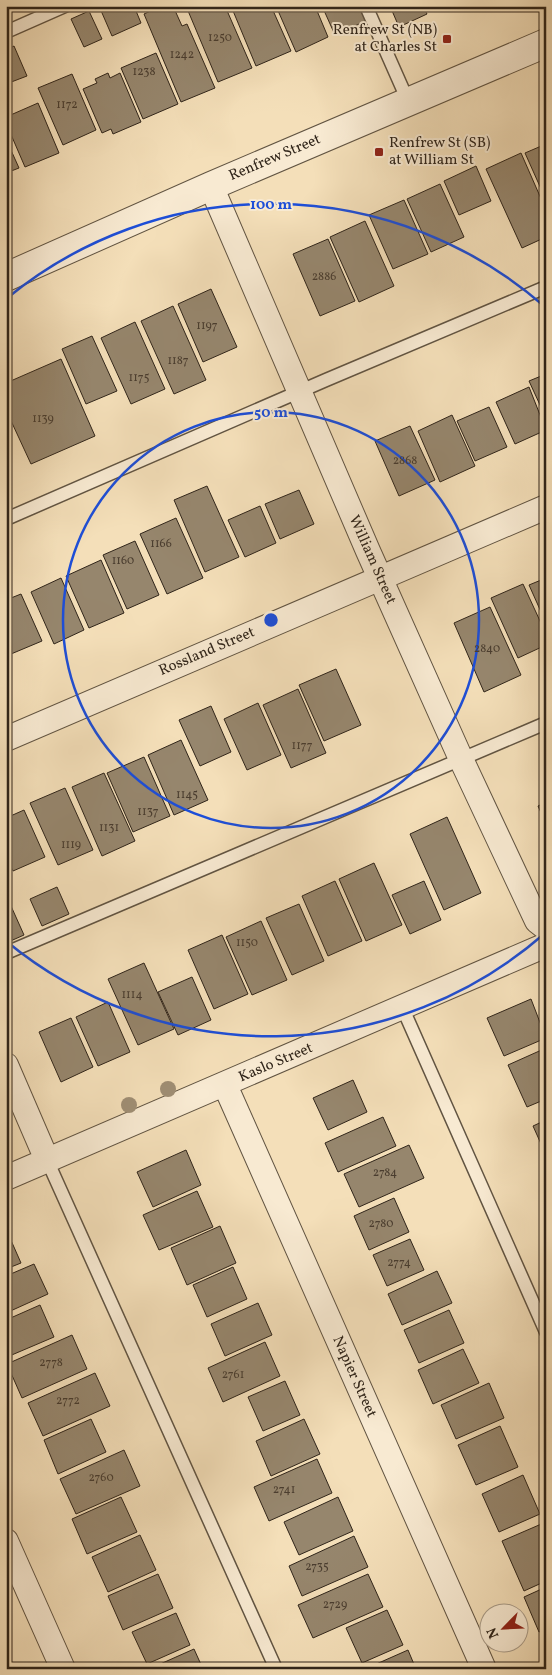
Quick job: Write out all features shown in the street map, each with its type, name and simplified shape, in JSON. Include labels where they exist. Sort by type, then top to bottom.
[{"type":"street","name":"Renfrew Street","points":[[6,277],[211,186],[546,43]]},
{"type":"street","name":"William Street","points":[[211,186],[380,578],[461,760],[537,921],[546,928]]},
{"type":"street","name":"Rossland Street","points":[[6,739],[546,507]]},
{"type":"street","name":"Kaslo Street","points":[[6,1178],[403,1009],[546,945]]},
{"type":"street","points":[[6,1065],[48,1160]]},
{"type":"street","name":"Napier Street","points":[[225,1085],[484,1669]]},
{"type":"street","points":[[6,1541],[62,1669]]},
{"type":"lane","points":[[6,32],[66,6]]},
{"type":"lane","points":[[366,6],[408,101]]},
{"type":"lane","points":[[6,519],[299,391],[546,287]]},
{"type":"lane","points":[[6,954],[546,723]]},
{"type":"lane","points":[[403,1009],[546,1332]]},
{"type":"lane","points":[[48,1160],[276,1669]]},
{"type":"building","points":[[99,6],[134,6],[141,23],[112,36]]},
{"type":"building","points":[[161,6],[173,6],[182,26],[187,24],[215,88],[181,102],[144,14]]},
{"type":"building","points":[[186,6],[225,6],[252,68],[218,82]]},
{"type":"building","points":[[231,6],[271,6],[291,51],[256,66]]},
{"type":"building","points":[[276,6],[315,6],[328,37],[296,52]]},
{"type":"building","points":[[322,6],[362,6],[368,20],[335,35]]},
{"type":"building","points":[[390,6],[423,6],[427,14],[399,27]]},
{"type":"building","points":[[89,11],[102,39],[84,47],[71,19]]},
{"type":"building","points":[[14,46],[27,76],[6,84],[6,50]]},
{"type":"building","points":[[156,53],[178,104],[143,119],[121,68]]},
{"type":"building","points":[[108,73],[110,78],[120,73],[141,122],[113,134],[111,129],[102,133],[83,89],[97,83],[95,79]]},
{"type":"building","points":[[72,74],[96,130],[63,145],[38,88]]},
{"type":"building","points":[[38,103],[59,153],[25,167],[6,123],[6,117]]},
{"type":"building","points":[[6,139],[19,168],[6,173]]},
{"type":"building","points":[[546,144],[546,200],[525,153]]},
{"type":"building","points":[[521,153],[546,210],[546,237],[522,248],[486,169]]},
{"type":"building","points":[[476,166],[491,201],[459,215],[444,181]]},
{"type":"building","points":[[440,184],[464,237],[431,252],[407,199]]},
{"type":"building","points":[[404,200],[428,254],[393,269],[369,215]]},
{"type":"building","points":[[365,221],[394,286],[359,302],[330,237]]},
{"type":"building","points":[[328,239],[355,301],[320,316],[293,254]]},
{"type":"building","points":[[211,289],[237,347],[203,362],[178,304]]},
{"type":"building","points":[[173,306],[206,380],[174,394],[141,321]]},
{"type":"building","points":[[135,322],[165,389],[131,404],[101,338]]},
{"type":"building","points":[[92,336],[117,391],[86,404],[62,349]]},
{"type":"building","points":[[61,359],[95,436],[31,464],[6,410],[6,383]]},
{"type":"building","points":[[546,374],[546,418],[529,381]]},
{"type":"building","points":[[529,387],[546,430],[515,444],[496,402]]},
{"type":"building","points":[[489,407],[507,447],[475,461],[457,421]]},
{"type":"building","points":[[452,415],[475,466],[440,482],[418,431]]},
{"type":"building","points":[[410,426],[435,480],[399,496],[375,441]]},
{"type":"building","points":[[207,486],[239,557],[205,572],[174,500]]},
{"type":"building","points":[[299,490],[314,524],[280,539],[265,504]]},
{"type":"building","points":[[260,506],[276,543],[245,557],[228,520]]},
{"type":"building","points":[[176,518],[203,578],[167,594],[140,534]]},
{"type":"building","points":[[135,541],[159,595],[127,609],[103,555]]},
{"type":"building","points":[[101,560],[124,613],[89,628],[66,576]]},
{"type":"building","points":[[61,578],[84,630],[54,644],[31,592]]},
{"type":"building","points":[[546,578],[546,623],[529,585]]},
{"type":"building","points":[[523,584],[546,634],[546,645],[518,658],[491,598]]},
{"type":"building","points":[[21,594],[42,641],[11,654],[6,643],[6,600]]},
{"type":"building","points":[[490,607],[521,675],[484,692],[454,623]]},
{"type":"building","points":[[336,669],[361,725],[324,741],[299,685]]},
{"type":"building","points":[[298,689],[326,753],[291,768],[263,705]]},
{"type":"building","points":[[258,703],[281,755],[247,770],[224,719]]},
{"type":"building","points":[[211,706],[231,752],[200,766],[179,720]]},
{"type":"building","points":[[181,740],[208,800],[174,815],[148,755]]},
{"type":"building","points":[[144,757],[170,816],[133,832],[107,773]]},
{"type":"building","points":[[104,773],[135,841],[102,856],[72,787]]},
{"type":"building","points":[[65,788],[93,850],[58,865],[30,803]]},
{"type":"building","points":[[546,802],[546,824],[538,806]]},
{"type":"building","points":[[24,810],[45,857],[13,871],[6,857],[6,818]]},
{"type":"building","points":[[447,817],[481,893],[444,910],[410,834]]},
{"type":"building","points":[[374,863],[402,925],[366,941],[339,879]]},
{"type":"building","points":[[335,881],[362,941],[328,956],[302,896]]},
{"type":"building","points":[[424,881],[441,920],[410,934],[392,895]]},
{"type":"building","points":[[57,887],[69,914],[42,926],[30,899]]},
{"type":"building","points":[[299,904],[324,961],[292,975],[266,918]]},
{"type":"building","points":[[11,906],[24,935],[6,943],[6,908]]},
{"type":"building","points":[[261,921],[287,980],[252,995],[226,937]]},
{"type":"building","points":[[222,935],[248,994],[214,1009],[188,950]]},
{"type":"building","points":[[144,963],[174,1029],[138,1045],[108,979]]},
{"type":"building","points":[[192,977],[211,1020],[178,1035],[158,992]]},
{"type":"building","points":[[531,999],[546,1038],[504,1056],[487,1018]]},
{"type":"building","points":[[108,1002],[130,1052],[98,1066],[76,1017]]},
{"type":"building","points":[[71,1018],[93,1067],[61,1082],[39,1032]]},
{"type":"building","points":[[546,1048],[546,1099],[527,1107],[508,1065]]},
{"type":"building","points":[[353,1080],[367,1112],[328,1130],[313,1098]]},
{"type":"building","points":[[383,1117],[396,1146],[338,1172],[325,1143]]},
{"type":"building","points":[[546,1120],[546,1155],[533,1126]]},
{"type":"building","points":[[409,1145],[424,1178],[359,1207],[344,1174]]},
{"type":"building","points":[[186,1150],[201,1185],[153,1207],[137,1172]]},
{"type":"building","points":[[197,1191],[213,1227],[159,1250],[143,1215]]},
{"type":"building","points":[[394,1198],[409,1232],[369,1250],[354,1216]]},
{"type":"building","points":[[220,1226],[236,1263],[187,1285],[171,1248]]},
{"type":"building","points":[[6,1229],[21,1263],[6,1269]]},
{"type":"building","points":[[410,1239],[424,1270],[387,1286],[373,1255]]},
{"type":"building","points":[[34,1264],[48,1294],[6,1313],[6,1276]]},
{"type":"building","points":[[233,1267],[247,1299],[207,1317],[193,1285]]},
{"type":"building","points":[[437,1271],[452,1303],[402,1325],[388,1294]]},
{"type":"building","points":[[258,1303],[272,1335],[225,1356],[211,1324]]},
{"type":"building","points":[[40,1305],[54,1337],[7,1357],[6,1320]]},
{"type":"building","points":[[449,1310],[464,1343],[419,1363],[404,1330]]},
{"type":"building","points":[[72,1335],[87,1369],[22,1398],[7,1364]]},
{"type":"building","points":[[265,1342],[280,1376],[223,1402],[208,1368]]},
{"type":"building","points":[[463,1349],[479,1383],[433,1404],[418,1370]]},
{"type":"building","points":[[95,1373],[110,1406],[43,1436],[28,1403]]},
{"type":"building","points":[[285,1381],[300,1415],[263,1431],[248,1397]]},
{"type":"building","points":[[489,1383],[504,1418],[456,1439],[441,1405]]},
{"type":"building","points":[[91,1419],[106,1452],[58,1474],[44,1440]]},
{"type":"building","points":[[304,1419],[320,1454],[271,1476],[256,1441]]},
{"type":"building","points":[[500,1426],[518,1467],[476,1485],[458,1445]]},
{"type":"building","points":[[124,1450],[140,1486],[76,1514],[60,1479]]},
{"type":"building","points":[[317,1459],[332,1493],[269,1521],[254,1487]]},
{"type":"building","points":[[523,1475],[540,1514],[499,1532],[482,1494]]},
{"type":"building","points":[[121,1497],[137,1532],[87,1554],[72,1519]]},
{"type":"building","points":[[338,1497],[353,1531],[299,1555],[284,1522]]},
{"type":"building","points":[[546,1522],[546,1581],[524,1591],[502,1541]]},
{"type":"building","points":[[140,1535],[156,1570],[108,1592],[92,1557]]},
{"type":"building","points":[[354,1536],[368,1567],[302,1596],[289,1566]]},
{"type":"building","points":[[158,1574],[173,1608],[123,1630],[108,1596]]},
{"type":"building","points":[[368,1574],[383,1607],[313,1638],[298,1605]]},
{"type":"building","points":[[546,1587],[546,1629],[539,1632],[530,1611],[530,1602],[526,1602],[524,1597]]},
{"type":"building","points":[[387,1610],[403,1645],[362,1663],[346,1628]]},
{"type":"building","points":[[176,1613],[190,1645],[147,1664],[132,1632]]},
{"type":"building","points":[[194,1649],[203,1669],[149,1669]]},
{"type":"building","points":[[408,1650],[416,1669],[365,1669]]},
{"type":"place","name":"Renfrew St (NB) at Charles St","points":[[447,39]]},
{"type":"place","name":"Renfrew St (SB) at William St","points":[[379,152]]}]
